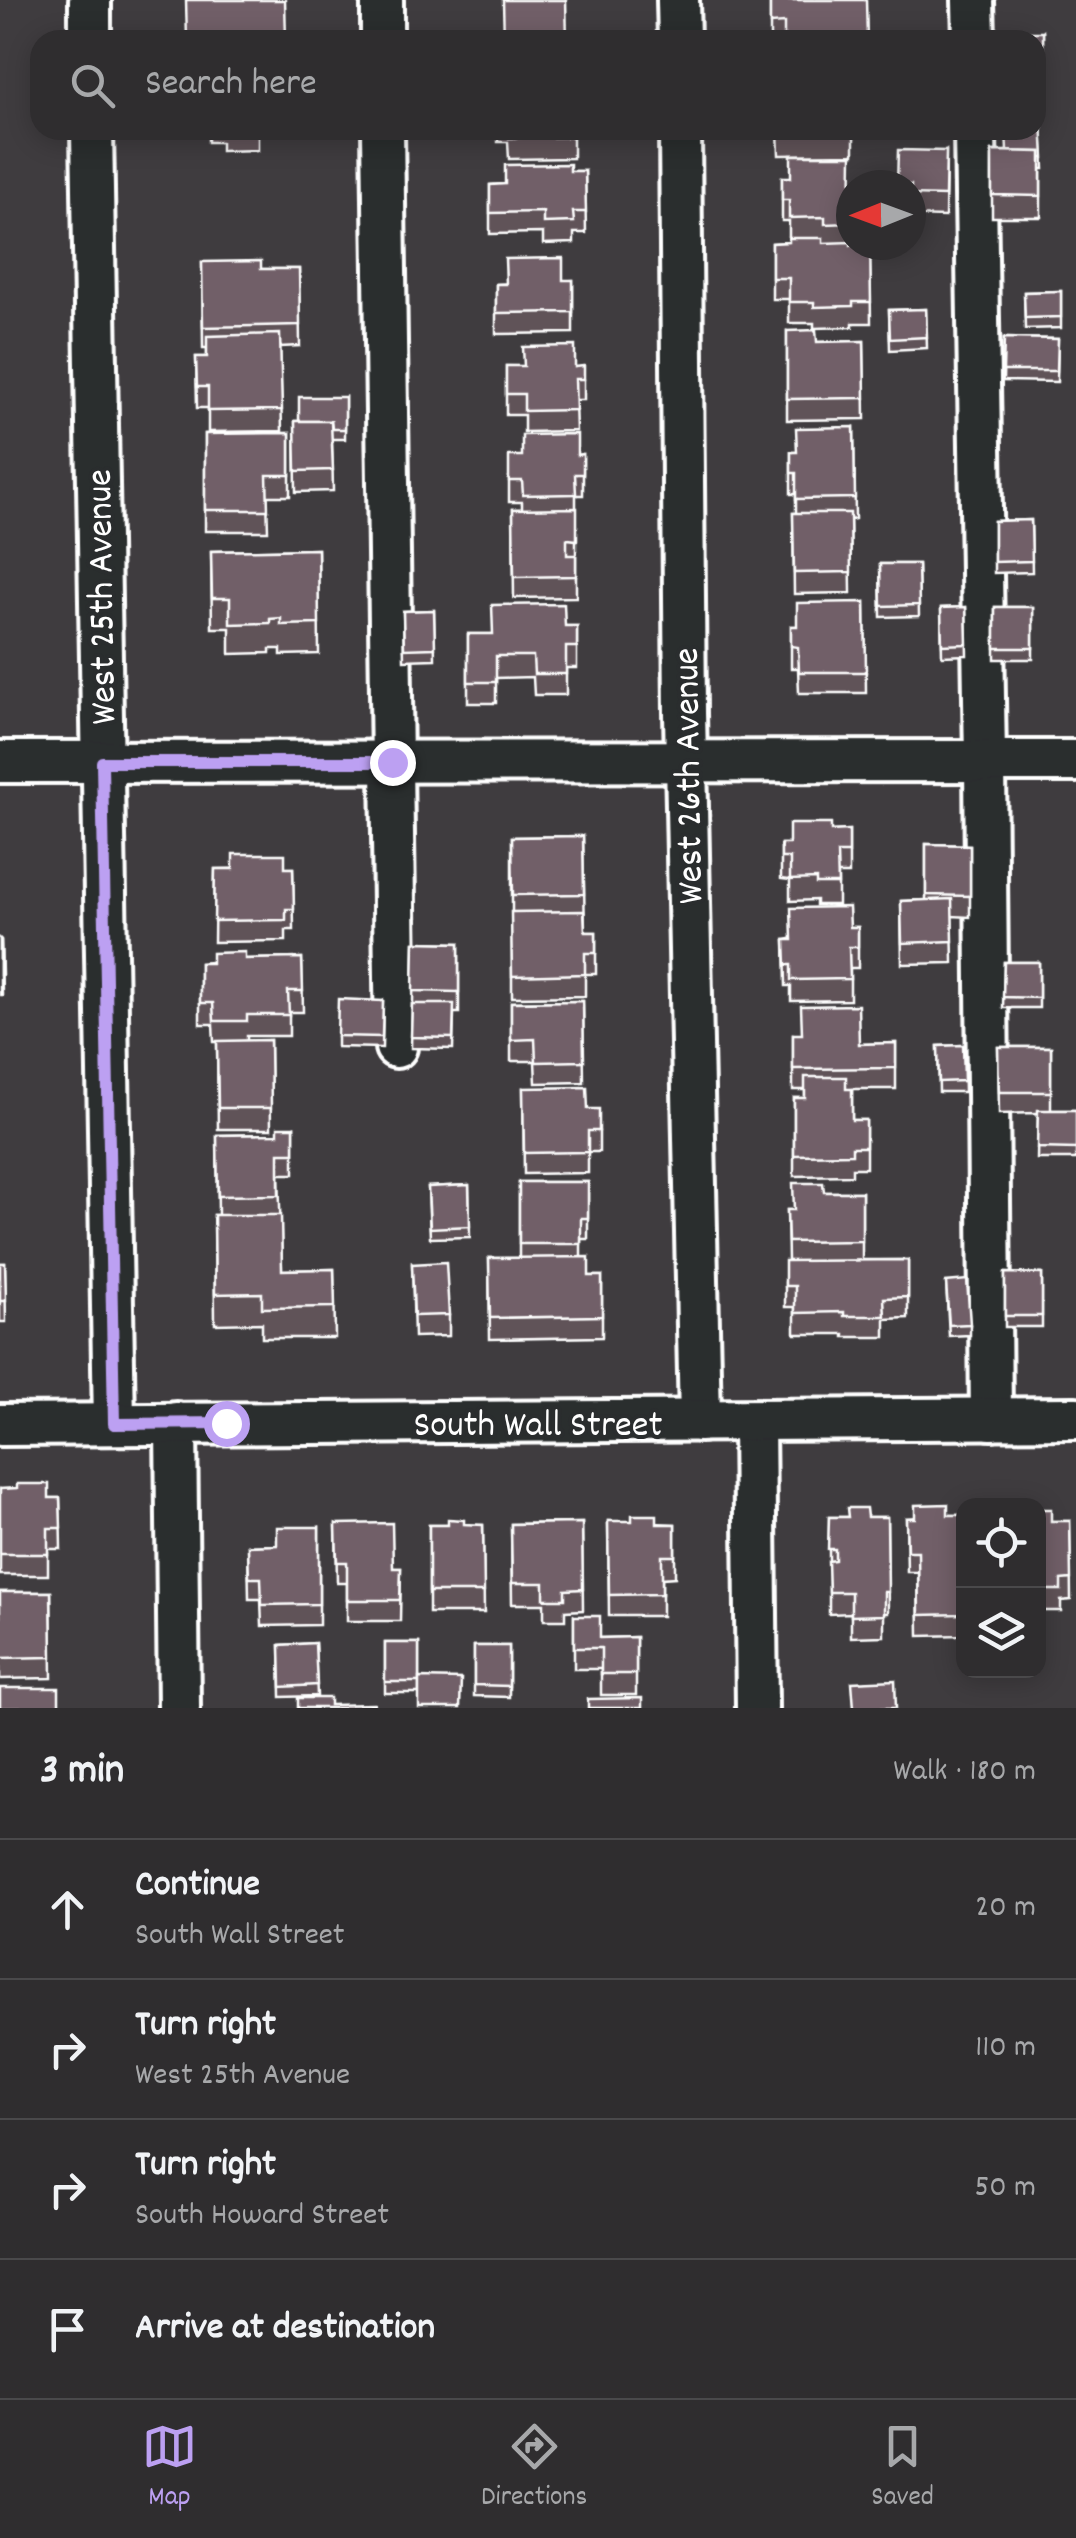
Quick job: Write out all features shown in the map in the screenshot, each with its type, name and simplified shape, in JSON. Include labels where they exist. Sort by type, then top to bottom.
[{"type":"street","points":[[90,0],[90,30]]},
{"type":"street","points":[[382,0],[382,30]]},
{"type":"street","points":[[678,0],[679,30]]},
{"type":"street","points":[[973,0],[974,30]]},
{"type":"street","name":"West 25th Avenue","points":[[92,140],[114,1424]]},
{"type":"street","points":[[383,140],[396,1046]]},
{"type":"street","name":"West 26th Avenue","points":[[680,140],[686,763],[700,1421]]},
{"type":"street","points":[[975,140],[991,1419]]},
{"type":"street","points":[[0,762],[1076,760]]},
{"type":"street","name":"South Wall Street","points":[[0,1425],[1076,1418]]},
{"type":"street","points":[[754,1422],[757,1708]]},
{"type":"street","points":[[176,1423],[179,1708]]},
{"type":"building","points":[[186,0],[285,0],[286,30],[187,30]]},
{"type":"building","points":[[503,0],[566,0],[567,30],[504,30]]},
{"type":"building","points":[[770,0],[866,0],[867,30],[784,30],[784,23],[770,24]]},
{"type":"building","points":[[1006,140],[1043,140],[1044,158],[1041,152],[1007,151]]},
{"type":"building","points":[[898,150],[946,151],[945,196],[926,195],[926,170],[897,170]]},
{"type":"building","points":[[992,151],[1041,152],[1041,196],[992,195]]},
{"type":"building","points":[[791,155],[852,155],[852,170],[836,170],[836,224],[825,224],[825,217],[789,218],[789,200],[782,200],[782,177],[791,177]]},
{"type":"building","points":[[570,164],[570,171],[585,171],[586,212],[573,212],[574,222],[543,223],[543,212],[490,213],[490,185],[505,184],[505,165]]},
{"type":"building","points":[[789,238],[823,238],[823,243],[836,243],[836,260],[870,260],[871,302],[814,307],[814,302],[789,302],[789,278],[772,278],[772,243],[789,242]]},
{"type":"building","points":[[563,258],[563,280],[573,280],[573,312],[496,313],[496,284],[506,284],[505,259]]},
{"type":"building","points":[[261,261],[261,269],[299,269],[300,325],[203,327],[202,262]]},
{"type":"building","points":[[1061,291],[1061,317],[1025,318],[1024,292]]},
{"type":"building","points":[[926,309],[927,337],[890,339],[889,310]]},
{"type":"building","points":[[816,330],[817,342],[864,341],[865,398],[787,399],[787,331]]},
{"type":"building","points":[[280,334],[282,410],[208,411],[208,387],[197,387],[196,357],[207,357],[207,336]]},
{"type":"building","points":[[1004,338],[1058,339],[1057,371],[1003,371]]},
{"type":"building","points":[[575,346],[575,367],[584,366],[584,379],[575,379],[576,410],[524,411],[524,394],[506,394],[506,366],[524,366],[523,347]]},
{"type":"building","points":[[299,397],[345,397],[345,429],[332,429],[331,421],[299,421]]},
{"type":"building","points":[[295,421],[331,421],[333,470],[296,471]]},
{"type":"building","points":[[854,427],[855,498],[796,499],[791,452],[797,452],[796,428]]},
{"type":"building","points":[[290,433],[290,475],[267,475],[268,510],[205,510],[205,434]]},
{"type":"building","points":[[577,434],[577,455],[583,454],[583,474],[575,474],[576,494],[523,495],[522,481],[509,481],[509,456],[522,456],[522,435]]},
{"type":"building","points":[[577,508],[577,540],[567,539],[567,555],[576,555],[576,576],[514,577],[513,509]]},
{"type":"building","points":[[793,513],[850,513],[851,572],[794,573]]},
{"type":"building","points":[[1031,520],[1032,561],[994,562],[994,521]]},
{"type":"building","points":[[318,549],[319,624],[281,625],[281,618],[270,619],[270,623],[230,624],[230,598],[212,598],[211,551]]},
{"type":"building","points":[[880,564],[918,564],[919,605],[881,606]]},
{"type":"building","points":[[865,602],[866,672],[799,672],[798,647],[791,646],[791,626],[797,626],[797,603]]},
{"type":"building","points":[[564,604],[565,626],[577,626],[577,647],[566,647],[566,674],[534,674],[533,656],[496,656],[496,682],[468,682],[468,634],[493,634],[492,605]]},
{"type":"building","points":[[966,607],[967,644],[942,645],[941,608]]},
{"type":"building","points":[[995,607],[1033,607],[1033,648],[995,648]]},
{"type":"building","points":[[434,610],[435,648],[404,649],[403,611]]},
{"type":"building","points":[[789,824],[831,824],[831,831],[849,830],[849,853],[837,853],[838,884],[816,884],[816,879],[790,880],[790,858],[781,858],[781,844],[789,844]]},
{"type":"building","points":[[583,836],[584,894],[513,895],[512,837]]},
{"type":"building","points":[[926,844],[970,845],[970,896],[926,895]]},
{"type":"building","points":[[233,854],[285,854],[285,868],[293,868],[294,909],[286,909],[286,920],[214,921],[215,869],[233,869]]},
{"type":"building","points":[[952,899],[953,941],[902,943],[901,901]]},
{"type":"building","points":[[849,907],[850,927],[858,927],[858,947],[849,947],[850,979],[791,980],[785,940],[792,940],[791,908]]},
{"type":"building","points":[[584,911],[585,932],[596,932],[596,953],[585,953],[585,974],[512,976],[511,912]]},
{"type":"building","points":[[414,942],[459,943],[459,992],[413,991]]},
{"type":"building","points":[[245,952],[245,959],[302,958],[303,991],[288,991],[289,1015],[247,1015],[247,1021],[214,1021],[213,1003],[200,1003],[200,963],[212,963],[212,953]]},
{"type":"building","points":[[1004,962],[1039,962],[1039,998],[1003,997]]},
{"type":"building","points":[[338,999],[383,1001],[382,1037],[337,1036]]},
{"type":"building","points":[[583,1001],[584,1061],[536,1062],[535,1039],[511,1040],[511,1002]]},
{"type":"building","points":[[412,1004],[454,1004],[453,1038],[411,1037]]},
{"type":"building","points":[[858,1005],[859,1044],[896,1043],[896,1068],[793,1069],[793,1034],[802,1034],[801,1006]]},
{"type":"building","points":[[270,1040],[271,1108],[218,1108],[217,1041]]},
{"type":"building","points":[[963,1045],[964,1081],[939,1082],[938,1046]]},
{"type":"building","points":[[998,1047],[1051,1047],[1051,1092],[999,1092]]},
{"type":"building","points":[[805,1077],[846,1077],[846,1089],[852,1089],[852,1120],[866,1120],[866,1147],[852,1147],[852,1154],[794,1155],[794,1098],[805,1098]]},
{"type":"building","points":[[587,1087],[588,1109],[599,1109],[599,1131],[588,1131],[588,1152],[524,1153],[523,1088]]},
{"type":"building","points":[[1038,1110],[1076,1110],[1076,1149],[1037,1148]]},
{"type":"building","points":[[278,1127],[294,1127],[294,1153],[279,1153],[279,1195],[218,1196],[217,1135],[278,1134]]},
{"type":"building","points":[[519,1182],[588,1182],[588,1218],[581,1218],[581,1244],[519,1244]]},
{"type":"building","points":[[793,1183],[823,1183],[824,1192],[862,1192],[862,1241],[788,1242],[787,1210],[794,1210]]},
{"type":"building","points":[[469,1185],[470,1226],[430,1228],[428,1187]]},
{"type":"building","points":[[214,1215],[281,1215],[282,1270],[334,1269],[335,1307],[262,1308],[262,1293],[215,1294]]},
{"type":"building","points":[[589,1257],[589,1276],[602,1276],[602,1316],[490,1318],[489,1258]]},
{"type":"building","points":[[908,1260],[908,1297],[884,1298],[885,1316],[795,1313],[795,1286],[785,1286],[785,1261]]},
{"type":"building","points":[[446,1262],[449,1315],[414,1316],[412,1264]]},
{"type":"building","points":[[0,1263],[5,1263],[6,1301],[0,1301]]},
{"type":"building","points":[[1005,1273],[1042,1274],[1042,1316],[1005,1316]]},
{"type":"building","points":[[967,1280],[970,1324],[949,1325],[946,1282]]},
{"type":"building","points":[[17,1484],[49,1484],[49,1498],[60,1498],[61,1528],[48,1528],[48,1554],[0,1554],[0,1489],[17,1488]]},
{"type":"building","points":[[948,1504],[948,1515],[956,1515],[956,1614],[919,1615],[918,1551],[907,1551],[906,1518],[915,1518],[915,1505]]},
{"type":"building","points":[[847,1508],[866,1508],[867,1517],[887,1517],[888,1592],[884,1592],[884,1615],[851,1616],[851,1592],[829,1592],[828,1561],[835,1560],[835,1549],[828,1549],[829,1517],[848,1517]]},
{"type":"building","points":[[1046,1509],[1051,1509],[1051,1521],[1070,1521],[1071,1579],[1061,1580],[1061,1590],[1046,1590]]},
{"type":"building","points":[[632,1515],[657,1515],[657,1524],[675,1524],[675,1556],[662,1556],[662,1594],[609,1595],[608,1521],[632,1521]]},
{"type":"building","points":[[448,1519],[483,1525],[484,1592],[429,1592],[429,1525],[448,1525]]},
{"type":"building","points":[[392,1523],[393,1568],[401,1568],[400,1600],[347,1600],[347,1562],[337,1562],[336,1524]]},
{"type":"building","points":[[582,1523],[583,1589],[565,1590],[565,1599],[544,1599],[544,1583],[512,1583],[511,1524]]},
{"type":"building","points":[[277,1527],[319,1527],[319,1604],[262,1605],[261,1578],[249,1578],[248,1546],[277,1545]]},
{"type":"building","points":[[0,1592],[51,1592],[52,1657],[0,1658]]},
{"type":"building","points":[[574,1616],[600,1616],[600,1638],[636,1637],[636,1674],[601,1674],[601,1648],[574,1648]]},
{"type":"building","points":[[315,1643],[317,1685],[281,1687],[280,1645]]},
{"type":"building","points":[[385,1643],[419,1643],[419,1682],[385,1682]]},
{"type":"building","points":[[474,1646],[509,1646],[509,1686],[474,1685]]},
{"type":"building","points":[[419,1678],[461,1679],[460,1708],[419,1708]]},
{"type":"building","points":[[895,1680],[896,1708],[854,1708],[852,1682]]},
{"type":"building","points":[[0,1688],[59,1688],[59,1708],[0,1708]]},
{"type":"building","points":[[298,1698],[330,1698],[330,1705],[374,1704],[374,1708],[298,1708]]},
{"type":"building","points":[[642,1698],[642,1708],[588,1708],[588,1699]]},
{"type":"route","points":[[226,1423],[114,1424],[102,762],[392,762]]}]
